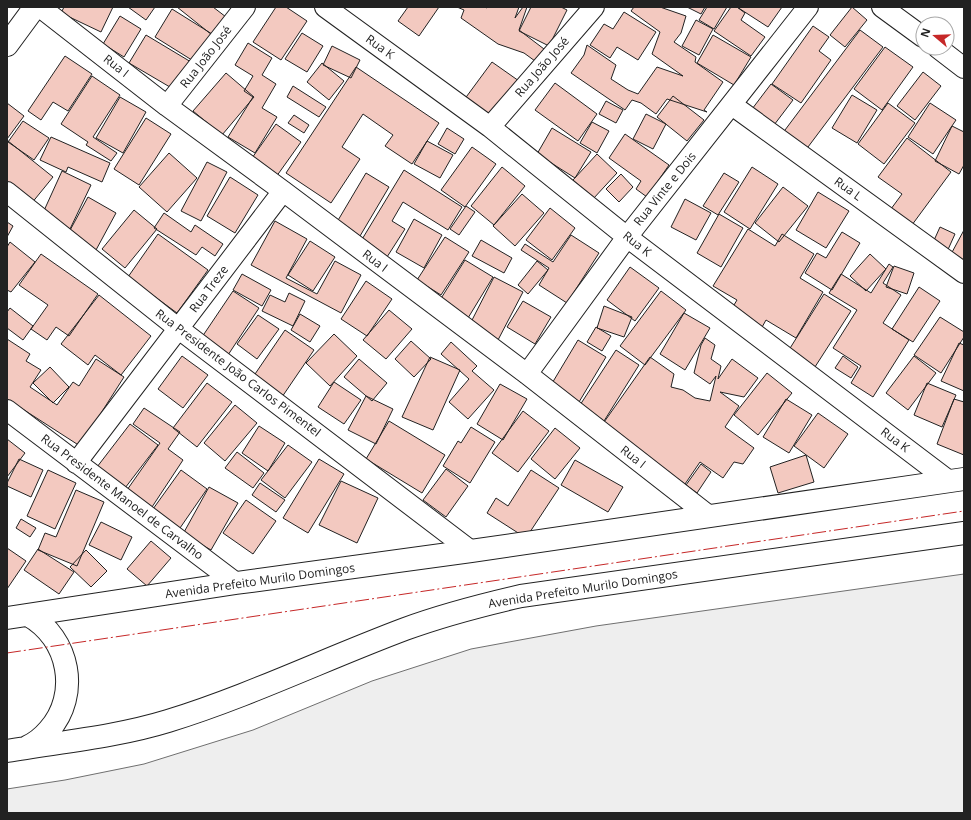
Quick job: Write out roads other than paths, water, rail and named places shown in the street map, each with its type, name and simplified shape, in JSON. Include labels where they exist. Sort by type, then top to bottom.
[{"type":"main road","points":[[7,45],[35,7]]},
{"type":"main road","name":"Avenida Prefeito Murilo Domingos","points":[[7,618],[236,583],[471,551],[956,480]]},
{"type":"main road","name":"Avenida Prefeito Murilo Domingos","points":[[16,749],[116,733],[166,722],[257,690],[406,629],[469,608],[521,596],[964,533]]},
{"type":"main road","points":[[16,749],[44,736],[55,723],[65,701],[67,684],[65,661],[58,645],[48,630],[28,615]]},
{"type":"street","name":"Rua I","points":[[40,7],[167,106],[527,374],[708,516]]},
{"type":"street","name":"Rua João José","points":[[167,106],[245,7]]},
{"type":"street","name":"Rua K","points":[[324,7],[490,127],[627,237],[956,480]]},
{"type":"street","name":"Rua João José","points":[[490,127],[594,7]]},
{"type":"street","name":"Rua Vinte e Dois","points":[[527,374],[627,237],[732,106],[808,7]]},
{"type":"street","points":[[882,7],[915,31]]},
{"type":"street","points":[[948,56],[964,68]]},
{"type":"street","name":"Rua L","points":[[732,106],[964,273]]},
{"type":"street","name":"Rua Presidente João Carlos Pimentel","points":[[7,192],[179,329],[471,551]]},
{"type":"street","name":"Rua Treze","points":[[76,463],[283,192]]},
{"type":"street","name":"Rua Presidente Manoel de Carvalho","points":[[7,410],[236,583]]}]
